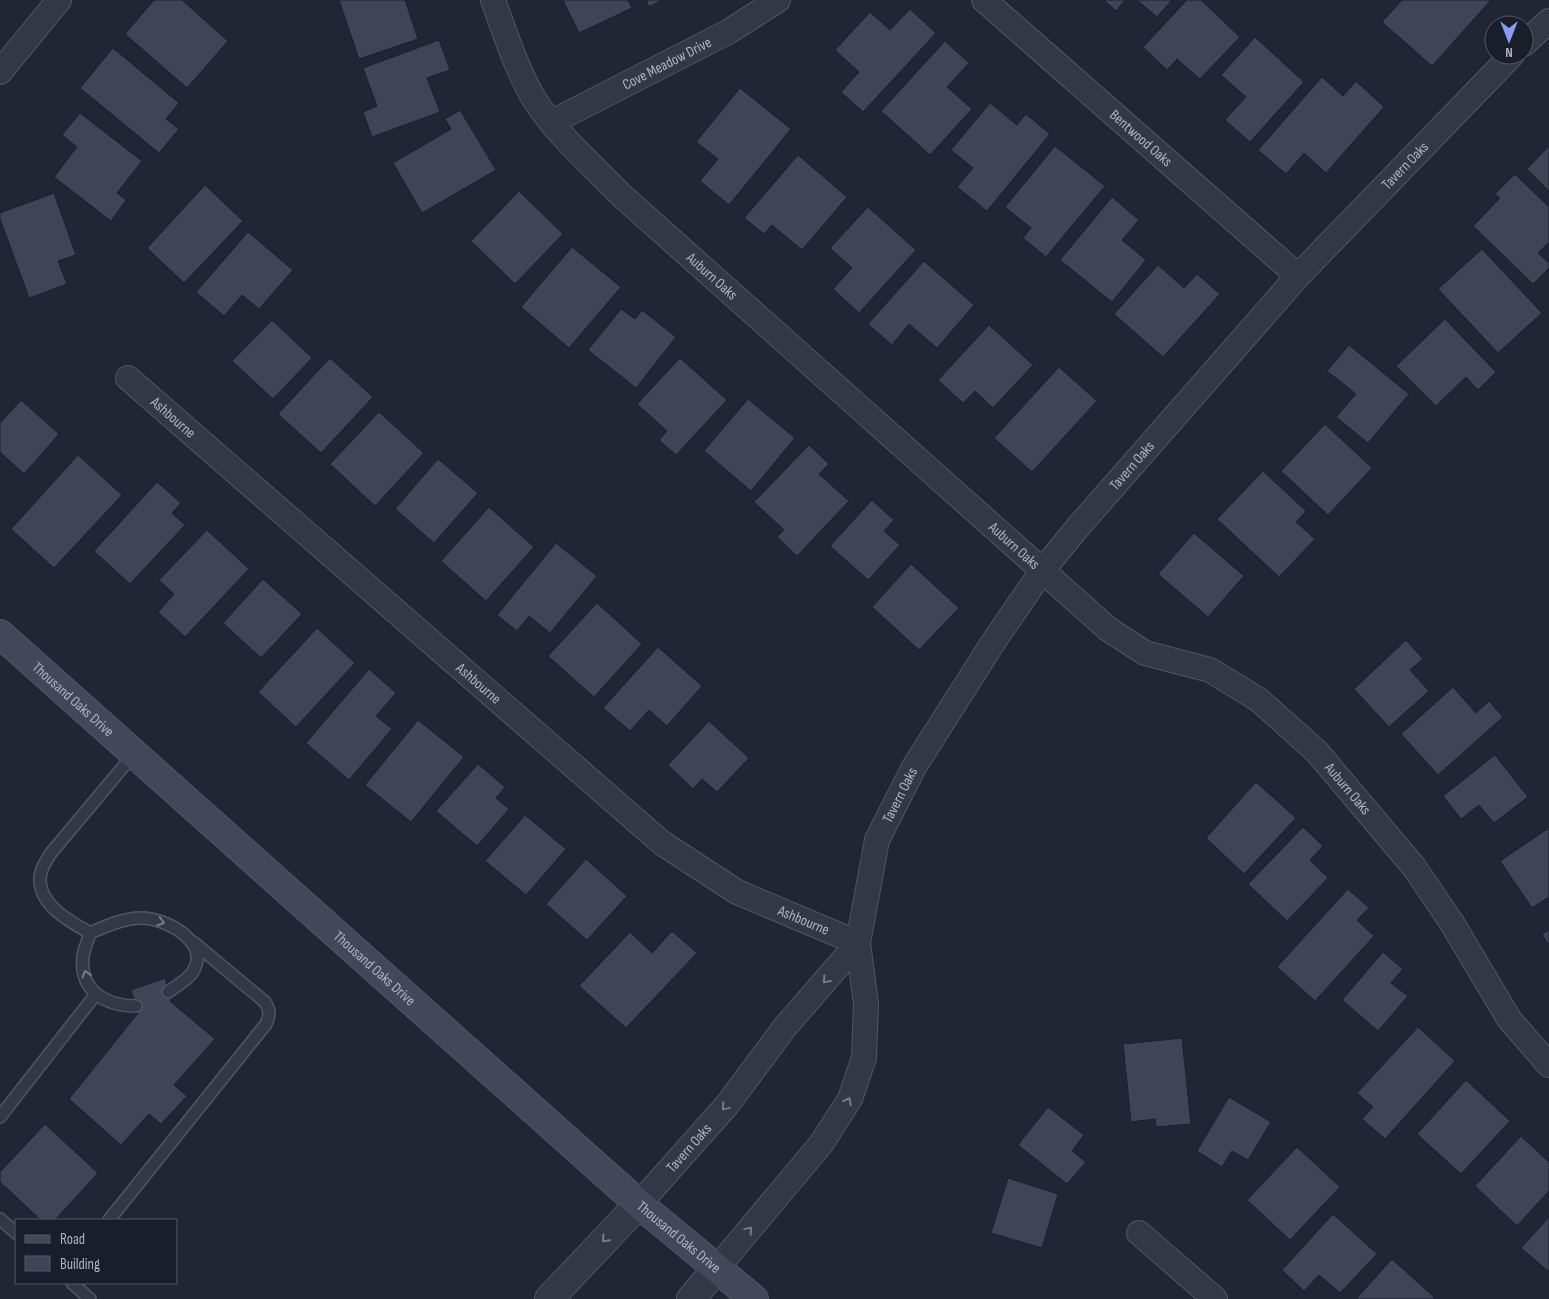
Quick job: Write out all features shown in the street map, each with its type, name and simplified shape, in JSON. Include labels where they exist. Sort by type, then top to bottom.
[{"type":"main road","name":"Thousand Oaks Drive","points":[[0,634],[639,1204],[718,1267],[754,1299]]},
{"type":"street","points":[[0,72],[59,0]]},
{"type":"street","name":"Auburn Oaks","points":[[493,0],[517,63],[535,99],[559,131],[621,195],[1108,629],[1145,652],[1210,670],[1258,700],[1317,752],[1414,867],[1452,923],[1509,1019],[1549,1065]]},
{"type":"street","name":"Cove Meadow Drive","points":[[552,122],[728,32],[778,0]]},
{"type":"street","name":"Bentwood Oaks","points":[[984,0],[1298,276]]},
{"type":"street","points":[[1534,35],[1549,21]]},
{"type":"street","name":"Tavern Oaks","points":[[690,1299],[821,1144],[850,1099],[864,1058],[866,1004],[858,943],[877,840],[914,767],[994,641],[1042,571],[1298,276],[1502,65]]},
{"type":"street","name":"Ashbourne","points":[[128,378],[662,843],[738,892],[858,943]]},
{"type":"street","name":"Tavern Oaks","points":[[549,1299],[639,1204],[727,1105],[785,1028],[858,943]]},
{"type":"street","points":[[1139,1233],[1214,1299]]},
{"type":"lane","points":[[90,933],[56,912],[44,893],[40,882],[43,868],[51,853],[134,754]]},
{"type":"lane","points":[[90,933],[114,923],[142,918],[165,922],[193,942],[265,1002],[269,1009],[269,1017],[260,1032],[109,1219]]},
{"type":"lane","points":[[90,933],[83,957],[86,976],[96,994],[101,999],[122,1006],[136,1006]]},
{"type":"lane","points":[[168,992],[192,972],[196,957],[193,942]]},
{"type":"lane","points":[[0,1117],[96,994]]},
{"type":"lane","points":[[0,1218],[15,1232]]},
{"type":"lane","points":[[73,1284],[90,1299]]},
{"type":"building","points":[[154,0],[182,0],[228,41],[187,88],[125,34]]},
{"type":"building","points":[[339,0],[405,0],[418,39],[359,59]]},
{"type":"building","points":[[563,0],[628,0],[632,8],[579,33]]},
{"type":"building","points":[[646,0],[662,0],[649,7]]},
{"type":"building","points":[[1104,0],[1125,0],[1116,11]]},
{"type":"building","points":[[1137,0],[1172,0],[1157,17]]},
{"type":"building","points":[[1187,0],[1201,0],[1240,37],[1200,79],[1177,59],[1167,70],[1143,47]]},
{"type":"building","points":[[1402,0],[1491,0],[1432,66],[1382,22]]},
{"type":"building","points":[[910,9],[936,33],[863,112],[841,92],[859,72],[835,50],[870,12],[890,30]]},
{"type":"building","points":[[1255,37],[1304,82],[1250,142],[1225,120],[1246,97],[1221,75]]},
{"type":"building","points":[[439,40],[450,70],[427,78],[440,112],[372,137],[363,112],[377,106],[363,68]]},
{"type":"building","points":[[945,41],[969,63],[947,87],[972,109],[930,155],[881,111]]},
{"type":"building","points":[[113,48],[179,103],[166,119],[179,129],[159,153],[80,88]]},
{"type":"building","points":[[1322,77],[1343,96],[1356,81],[1384,107],[1326,173],[1304,153],[1286,174],[1258,150]]},
{"type":"building","points":[[740,88],[791,129],[729,205],[700,181],[718,159],[696,142]]},
{"type":"building","points":[[990,103],[1017,125],[1026,114],[1050,134],[987,211],[957,187],[973,168],[951,150]]},
{"type":"building","points":[[460,110],[496,170],[422,213],[393,163],[451,129],[445,119]]},
{"type":"building","points":[[80,113],[142,161],[117,193],[126,200],[111,221],[54,177],[77,147],[62,135]]},
{"type":"building","points":[[1055,146],[1105,186],[1046,257],[1023,238],[1031,228],[1005,207]]},
{"type":"building","points":[[1549,146],[1549,191],[1527,169]]},
{"type":"building","points":[[798,155],[847,197],[802,250],[772,225],[764,234],[744,218]]},
{"type":"building","points":[[1515,174],[1549,207],[1549,242],[1538,253],[1549,263],[1549,268],[1533,284],[1473,226],[1500,198],[1495,194]]},
{"type":"building","points":[[205,185],[243,221],[184,283],[147,248]]},
{"type":"building","points":[[519,191],[563,234],[515,284],[471,241]]},
{"type":"building","points":[[54,193],[76,255],[58,261],[67,284],[29,298],[0,219],[0,213]]},
{"type":"building","points":[[1112,197],[1139,220],[1122,240],[1146,260],[1112,302],[1060,260]]},
{"type":"building","points":[[868,207],[916,250],[859,313],[833,289],[852,268],[830,248]]},
{"type":"building","points":[[248,232],[293,270],[259,309],[242,295],[224,316],[196,292]]},
{"type":"building","points":[[572,247],[621,287],[569,348],[521,307]]},
{"type":"building","points":[[1482,249],[1542,313],[1498,353],[1438,289]]},
{"type":"building","points":[[924,261],[974,305],[937,348],[909,324],[892,345],[868,324]]},
{"type":"building","points":[[1158,265],[1184,288],[1197,274],[1220,294],[1163,357],[1114,314]]},
{"type":"building","points":[[621,309],[635,319],[642,310],[676,337],[636,388],[588,350]]},
{"type":"building","points":[[1445,319],[1496,372],[1478,390],[1466,377],[1436,406],[1396,366]]},
{"type":"building","points":[[272,320],[312,358],[273,399],[232,361]]},
{"type":"building","points":[[989,325],[1033,365],[993,408],[975,391],[963,403],[938,380]]},
{"type":"building","points":[[1349,345],[1409,394],[1368,443],[1336,417],[1356,394],[1327,371]]},
{"type":"building","points":[[330,358],[373,397],[321,453],[278,414]]},
{"type":"building","points":[[680,358],[727,400],[676,455],[659,440],[667,431],[637,404]]},
{"type":"building","points":[[1059,367],[1097,401],[1032,472],[994,438]]},
{"type":"building","points":[[748,399],[795,438],[751,491],[704,451]]},
{"type":"building","points":[[21,400],[59,434],[24,474],[0,452],[0,423]]},
{"type":"building","points":[[379,412],[424,453],[375,506],[330,464]]},
{"type":"building","points":[[1325,424],[1372,468],[1328,515],[1281,471]]},
{"type":"building","points":[[809,445],[829,464],[819,474],[849,501],[797,556],[777,537],[784,530],[754,502]]},
{"type":"building","points":[[78,455],[122,495],[54,568],[11,529]]},
{"type":"building","points":[[438,459],[478,493],[434,543],[395,509]]},
{"type":"building","points":[[1263,471],[1306,511],[1296,522],[1315,539],[1279,577],[1217,519]]},
{"type":"building","points":[[157,482],[181,503],[172,513],[185,525],[130,584],[94,551]]},
{"type":"building","points":[[872,500],[894,520],[884,531],[900,545],[868,580],[830,546]]},
{"type":"building","points":[[489,507],[534,547],[486,601],[441,561]]},
{"type":"building","points":[[207,530],[249,569],[185,637],[158,612],[174,594],[159,580]]},
{"type":"building","points":[[1194,533],[1244,576],[1208,617],[1158,574]]},
{"type":"building","points":[[556,543],[597,576],[550,633],[529,616],[517,631],[497,615]]},
{"type":"building","points":[[911,564],[959,608],[919,650],[872,607]]},
{"type":"building","points":[[263,579],[302,614],[261,658],[223,623]]},
{"type":"building","points":[[597,603],[642,644],[594,697],[548,656]]},
{"type":"building","points":[[317,628],[355,663],[296,727],[258,692]]},
{"type":"building","points":[[1406,640],[1423,659],[1410,670],[1429,691],[1389,727],[1354,689]]},
{"type":"building","points":[[658,647],[702,686],[667,726],[649,710],[630,731],[603,708]]},
{"type":"building","points":[[369,669],[396,693],[376,716],[392,729],[349,780],[306,743]]},
{"type":"building","points":[[1453,687],[1476,713],[1489,701],[1503,717],[1438,775],[1401,734]]},
{"type":"building","points":[[418,720],[464,757],[411,822],[365,785]]},
{"type":"building","points":[[709,721],[749,758],[717,792],[702,779],[693,789],[668,765]]},
{"type":"building","points":[[1495,755],[1528,797],[1494,823],[1479,805],[1461,819],[1443,796]]},
{"type":"building","points":[[478,764],[505,787],[496,798],[509,809],[477,846],[436,811]]},
{"type":"building","points":[[1256,782],[1296,818],[1244,874],[1206,838]]},
{"type":"building","points":[[525,815],[566,849],[526,895],[485,861]]},
{"type":"building","points":[[1303,827],[1323,846],[1310,860],[1328,878],[1287,921],[1248,884]]},
{"type":"building","points":[[1549,828],[1549,897],[1532,908],[1500,861]]},
{"type":"building","points":[[586,859],[627,896],[587,940],[546,904]]},
{"type":"building","points":[[1348,889],[1369,908],[1357,920],[1374,936],[1315,1001],[1277,967]]},
{"type":"building","points":[[1549,930],[1549,946],[1542,934]]},
{"type":"building","points":[[672,931],[697,953],[626,1028],[579,986],[630,932],[652,953]]},
{"type":"building","points":[[1383,952],[1403,969],[1391,983],[1408,996],[1378,1031],[1342,1000]]},
{"type":"building","points":[[165,978],[171,1002],[215,1039],[174,1085],[187,1096],[161,1124],[149,1114],[121,1145],[69,1099],[138,1013],[131,990]]},
{"type":"building","points":[[1418,1027],[1455,1061],[1385,1139],[1362,1119],[1373,1107],[1357,1093]]},
{"type":"building","points":[[1182,1038],[1191,1124],[1156,1127],[1155,1119],[1131,1122],[1123,1044]]},
{"type":"building","points":[[1466,1080],[1510,1121],[1461,1174],[1417,1134]]},
{"type":"building","points":[[1229,1097],[1271,1122],[1248,1160],[1232,1151],[1222,1167],[1197,1151]]},
{"type":"building","points":[[1048,1107],[1084,1135],[1072,1151],[1086,1162],[1067,1184],[1018,1145]]},
{"type":"building","points":[[45,1124],[98,1173],[56,1219],[40,1219],[0,1182],[0,1172]]},
{"type":"building","points":[[1521,1136],[1549,1162],[1549,1191],[1517,1226],[1475,1186]]},
{"type":"building","points":[[1297,1147],[1340,1187],[1290,1240],[1247,1200]]},
{"type":"building","points":[[1008,1178],[1058,1194],[1042,1248],[991,1233]]},
{"type":"building","points":[[1333,1214],[1377,1254],[1340,1293],[1319,1275],[1304,1291],[1282,1270]]},
{"type":"building","points":[[1549,1217],[1549,1272],[1521,1248]]},
{"type":"building","points":[[1392,1259],[1434,1297],[1433,1299],[1356,1299]]}]
